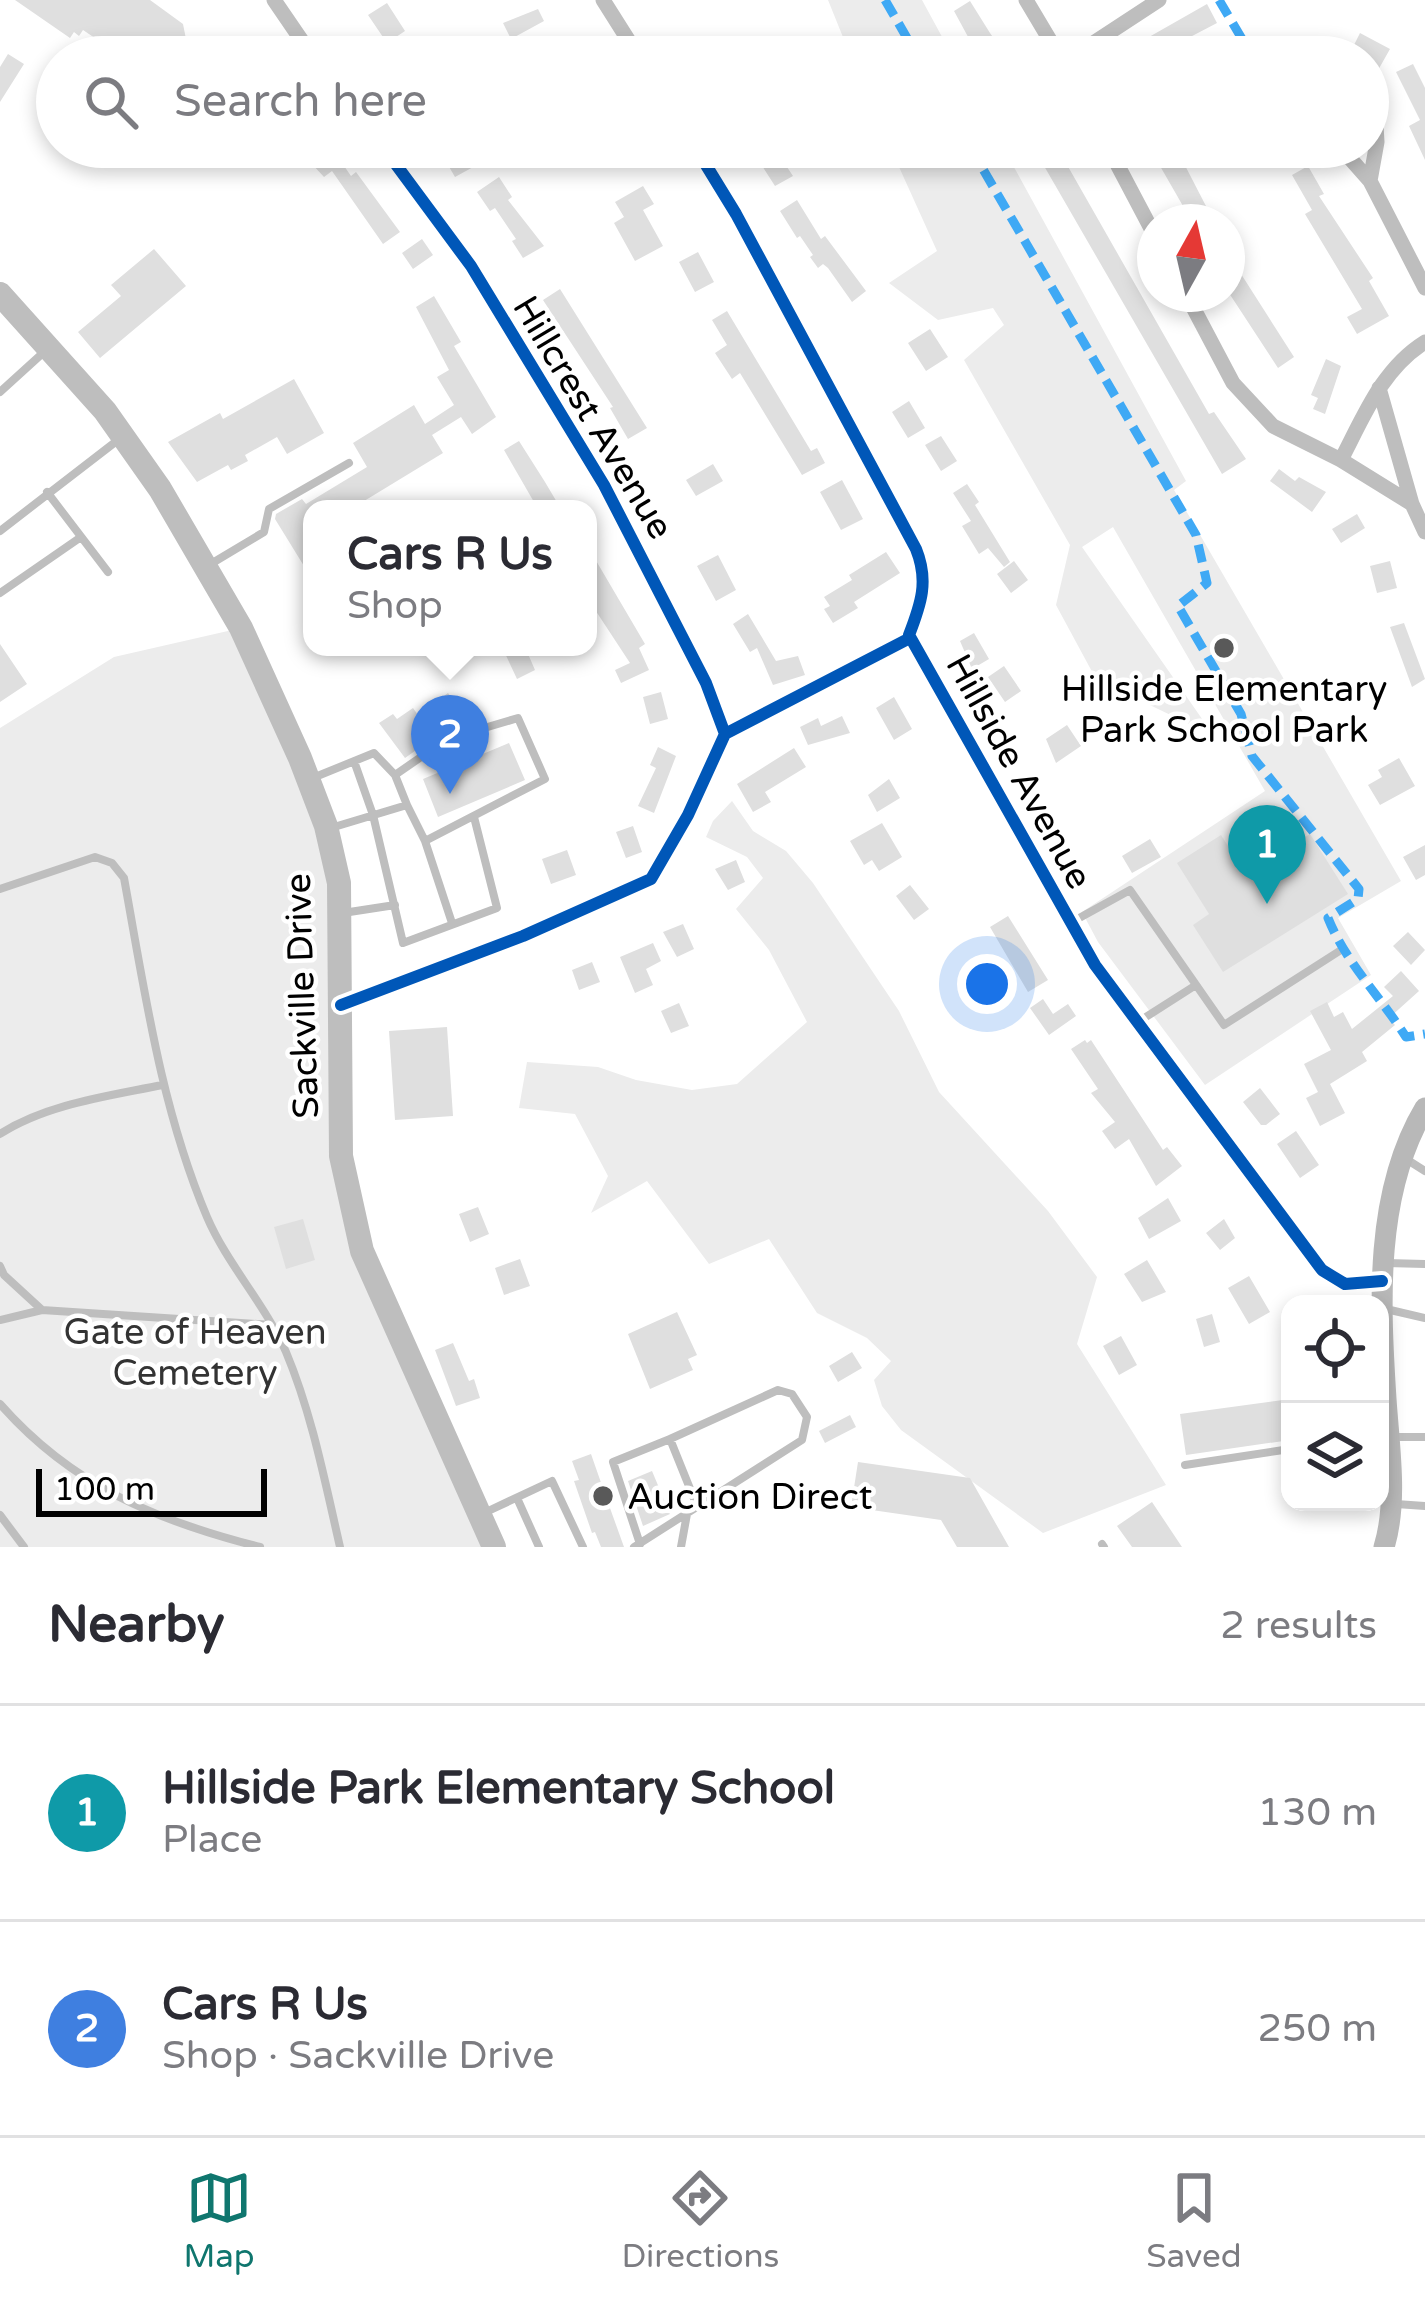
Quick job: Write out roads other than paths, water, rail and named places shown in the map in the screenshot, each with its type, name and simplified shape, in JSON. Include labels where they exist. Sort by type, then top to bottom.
[{"type":"main road","name":"Sackville Drive","points":[[4,308],[49,347],[124,436],[208,565],[270,688],[308,780],[339,883],[341,1156],[362,1251],[494,1547]]},
{"type":"main road","points":[[1382,1295],[1395,1177],[1425,1108]]},
{"type":"main road","points":[[1384,1547],[1388,1511]]},
{"type":"street","points":[[274,0],[299,36]]},
{"type":"street","points":[[603,0],[626,36]]},
{"type":"street","points":[[1026,0],[1047,36]]},
{"type":"street","points":[[1104,36],[1159,0]]},
{"type":"street","name":"Hillcrest Avenue","points":[[399,168],[471,266],[604,485],[706,683],[724,734]]},
{"type":"street","name":"Hillside Avenue","points":[[708,168],[916,549],[924,584],[910,638],[1095,965],[1322,1270],[1345,1284],[1383,1272]]},
{"type":"street","points":[[1119,168],[1138,204]]},
{"type":"street","points":[[1359,168],[1370,181],[1425,288]]},
{"type":"street","points":[[1370,181],[1372,168]]},
{"type":"street","points":[[1196,312],[1233,383],[1273,426],[1341,460],[1412,504]]},
{"type":"street","points":[[1341,460],[1379,388],[1402,357],[1425,342]]},
{"type":"street","points":[[1379,388],[1412,504],[1425,532]]},
{"type":"street","points":[[341,1005],[523,936],[651,879],[688,815],[724,734],[910,638]]},
{"type":"lane","points":[[0,392],[49,347]]},
{"type":"lane","points":[[0,531],[124,436]]},
{"type":"lane","points":[[208,565],[264,532],[269,509],[349,463]]},
{"type":"lane","points":[[47,492],[108,572]]},
{"type":"lane","points":[[0,593],[81,537]]},
{"type":"lane","points":[[395,775],[447,739],[518,718],[545,779],[425,841]]},
{"type":"lane","points":[[308,780],[374,753],[395,775],[425,841],[452,922]]},
{"type":"lane","points":[[354,761],[373,815],[403,943],[497,908],[474,816]]},
{"type":"lane","points":[[326,829],[407,805]]},
{"type":"lane","points":[[0,889],[94,857],[112,863],[124,878],[162,1085],[208,1221],[286,1352],[314,1434],[340,1547]]},
{"type":"lane","points":[[1071,923],[1130,890],[1224,1025],[1341,950]]},
{"type":"lane","points":[[340,913],[394,905]]},
{"type":"lane","points":[[1137,1022],[1196,985]]},
{"type":"lane","points":[[0,1134],[13,1125],[90,1100],[162,1085]]},
{"type":"lane","points":[[1403,1157],[1425,1171]]},
{"type":"lane","points":[[1383,1272],[1425,1264]]},
{"type":"lane","points":[[0,1266],[42,1310]]},
{"type":"lane","points":[[0,1320],[42,1310],[272,1325]]},
{"type":"lane","points":[[1389,1310],[1425,1318]]},
{"type":"lane","points":[[778,1390],[792,1394],[807,1418],[802,1440],[692,1510],[637,1545],[613,1462],[778,1390]]},
{"type":"lane","points":[[0,1404],[25,1432],[98,1486],[150,1514],[260,1547]]},
{"type":"lane","points":[[1389,1437],[1425,1438]]},
{"type":"lane","points":[[670,1439],[692,1510],[681,1547]]},
{"type":"lane","points":[[1185,1465],[1281,1450]]},
{"type":"lane","points":[[479,1515],[552,1481],[583,1547]]},
{"type":"lane","points":[[517,1498],[539,1547]]},
{"type":"lane","points":[[1389,1503],[1425,1506]]},
{"type":"lane","points":[[0,1515],[24,1547]]},
{"type":"place","name":"Hillside Elementary Park School Park","points":[[1224,648]]},
{"type":"place","name":"Cars R Us","points":[[450,794]]},
{"type":"place","name":"Hillside Park Elementary School","points":[[1267,904]]},
{"type":"place","name":"Auction Direct","points":[[603,1496]]},
{"type":"park label","name":"Gate of Heaven Cemetery","points":[[195,1352]]}]
